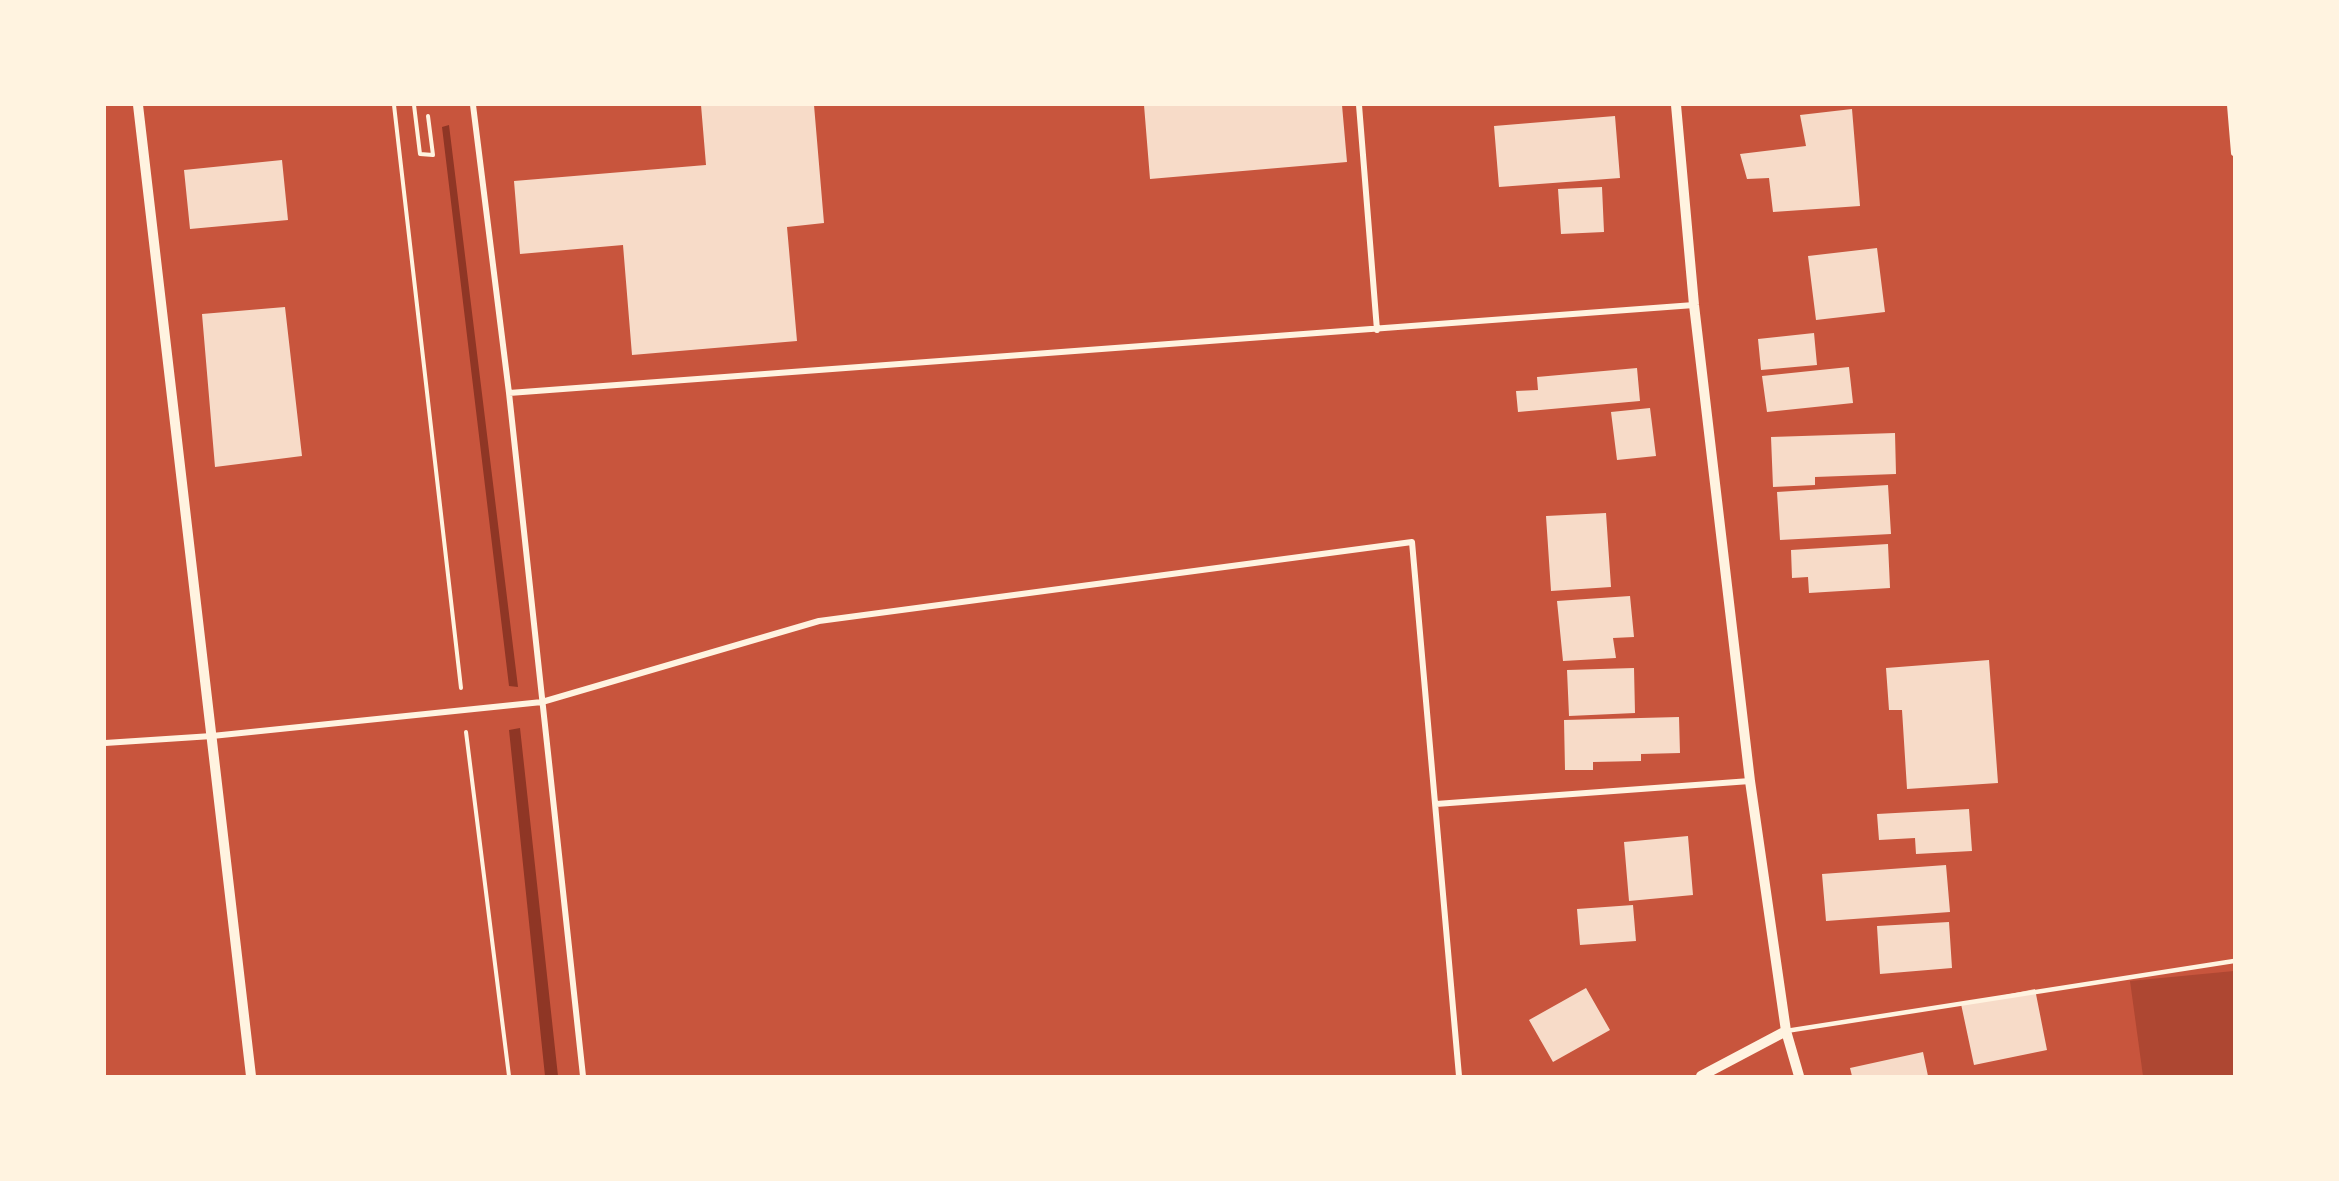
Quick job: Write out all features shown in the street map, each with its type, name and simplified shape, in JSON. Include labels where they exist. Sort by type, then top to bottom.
[{"type":"street","points":[[138,105],[251,1076]]},
{"type":"street","points":[[473,105],[509,393],[583,1076]]},
{"type":"street","points":[[1359,105],[1377,330]]},
{"type":"street","points":[[1676,105],[1694,306],[1750,781],[1786,1031],[1799,1076]]},
{"type":"street","points":[[2231,110],[2234,153]]},
{"type":"street","points":[[509,393],[1694,306]]},
{"type":"street","points":[[105,743],[212,736],[542,702],[819,621],[1412,542],[1459,1076]]},
{"type":"street","points":[[1436,804],[1750,781]]},
{"type":"street","points":[[1701,1076],[1786,1031]]},
{"type":"lane","points":[[1786,1031],[2234,961]]},
{"type":"path","points":[[394,105],[463,710],[509,1076]]},
{"type":"path","points":[[414,105],[420,154],[433,154],[428,117]]},
{"type":"shaded area","points":[[449,125],[518,687],[509,686],[442,127]]},
{"type":"shaded area","points":[[520,728],[558,1076],[545,1076],[509,730]]},
{"type":"shaded area","points":[[2234,971],[2234,1076],[2143,1076],[2130,981]]},
{"type":"building","points":[[701,105],[814,105],[824,223],[787,227],[797,341],[632,355],[623,245],[520,254],[514,181],[706,165]]},
{"type":"building","points":[[1144,105],[1342,105],[1347,162],[1150,179]]},
{"type":"building","points":[[1852,109],[1860,206],[1773,212],[1769,178],[1747,179],[1740,154],[1806,146],[1800,115]]},
{"type":"building","points":[[1615,116],[1620,178],[1499,187],[1494,126]]},
{"type":"building","points":[[282,160],[288,220],[190,229],[184,170]]},
{"type":"building","points":[[1602,187],[1604,232],[1561,234],[1558,189]]},
{"type":"building","points":[[1877,248],[1885,312],[1816,320],[1808,256]]},
{"type":"building","points":[[285,307],[302,456],[215,467],[202,314]]},
{"type":"building","points":[[1814,333],[1817,365],[1761,370],[1758,339]]},
{"type":"building","points":[[1849,367],[1853,403],[1767,412],[1762,376]]},
{"type":"building","points":[[1637,368],[1640,401],[1518,412],[1516,391],[1538,390],[1537,377]]},
{"type":"building","points":[[1650,408],[1656,456],[1617,460],[1611,412]]},
{"type":"building","points":[[1895,433],[1896,474],[1815,477],[1815,485],[1773,487],[1771,437]]},
{"type":"building","points":[[1888,485],[1891,534],[1780,540],[1777,492]]},
{"type":"building","points":[[1606,513],[1611,587],[1551,591],[1546,516]]},
{"type":"building","points":[[1888,544],[1890,588],[1809,593],[1808,577],[1792,578],[1791,550]]},
{"type":"building","points":[[1630,596],[1634,637],[1613,638],[1616,658],[1563,661],[1557,601]]},
{"type":"building","points":[[1989,660],[1998,783],[1907,789],[1902,710],[1889,710],[1886,668]]},
{"type":"building","points":[[1634,668],[1635,713],[1569,716],[1567,670]]},
{"type":"building","points":[[1679,717],[1680,753],[1641,754],[1641,761],[1593,762],[1593,770],[1565,770],[1564,720]]},
{"type":"building","points":[[1969,809],[1972,851],[1916,854],[1915,838],[1879,840],[1877,814]]},
{"type":"building","points":[[1688,836],[1693,895],[1629,901],[1624,842]]},
{"type":"building","points":[[1946,865],[1950,912],[1826,921],[1822,874]]},
{"type":"building","points":[[1633,905],[1636,941],[1580,945],[1577,909]]},
{"type":"building","points":[[1949,922],[1952,968],[1880,974],[1877,926]]},
{"type":"building","points":[[1586,988],[1610,1030],[1553,1062],[1529,1020]]},
{"type":"building","points":[[2035,989],[2047,1050],[1974,1065],[1961,1004]]},
{"type":"building","points":[[1923,1052],[1928,1076],[1852,1076],[1850,1068]]}]
